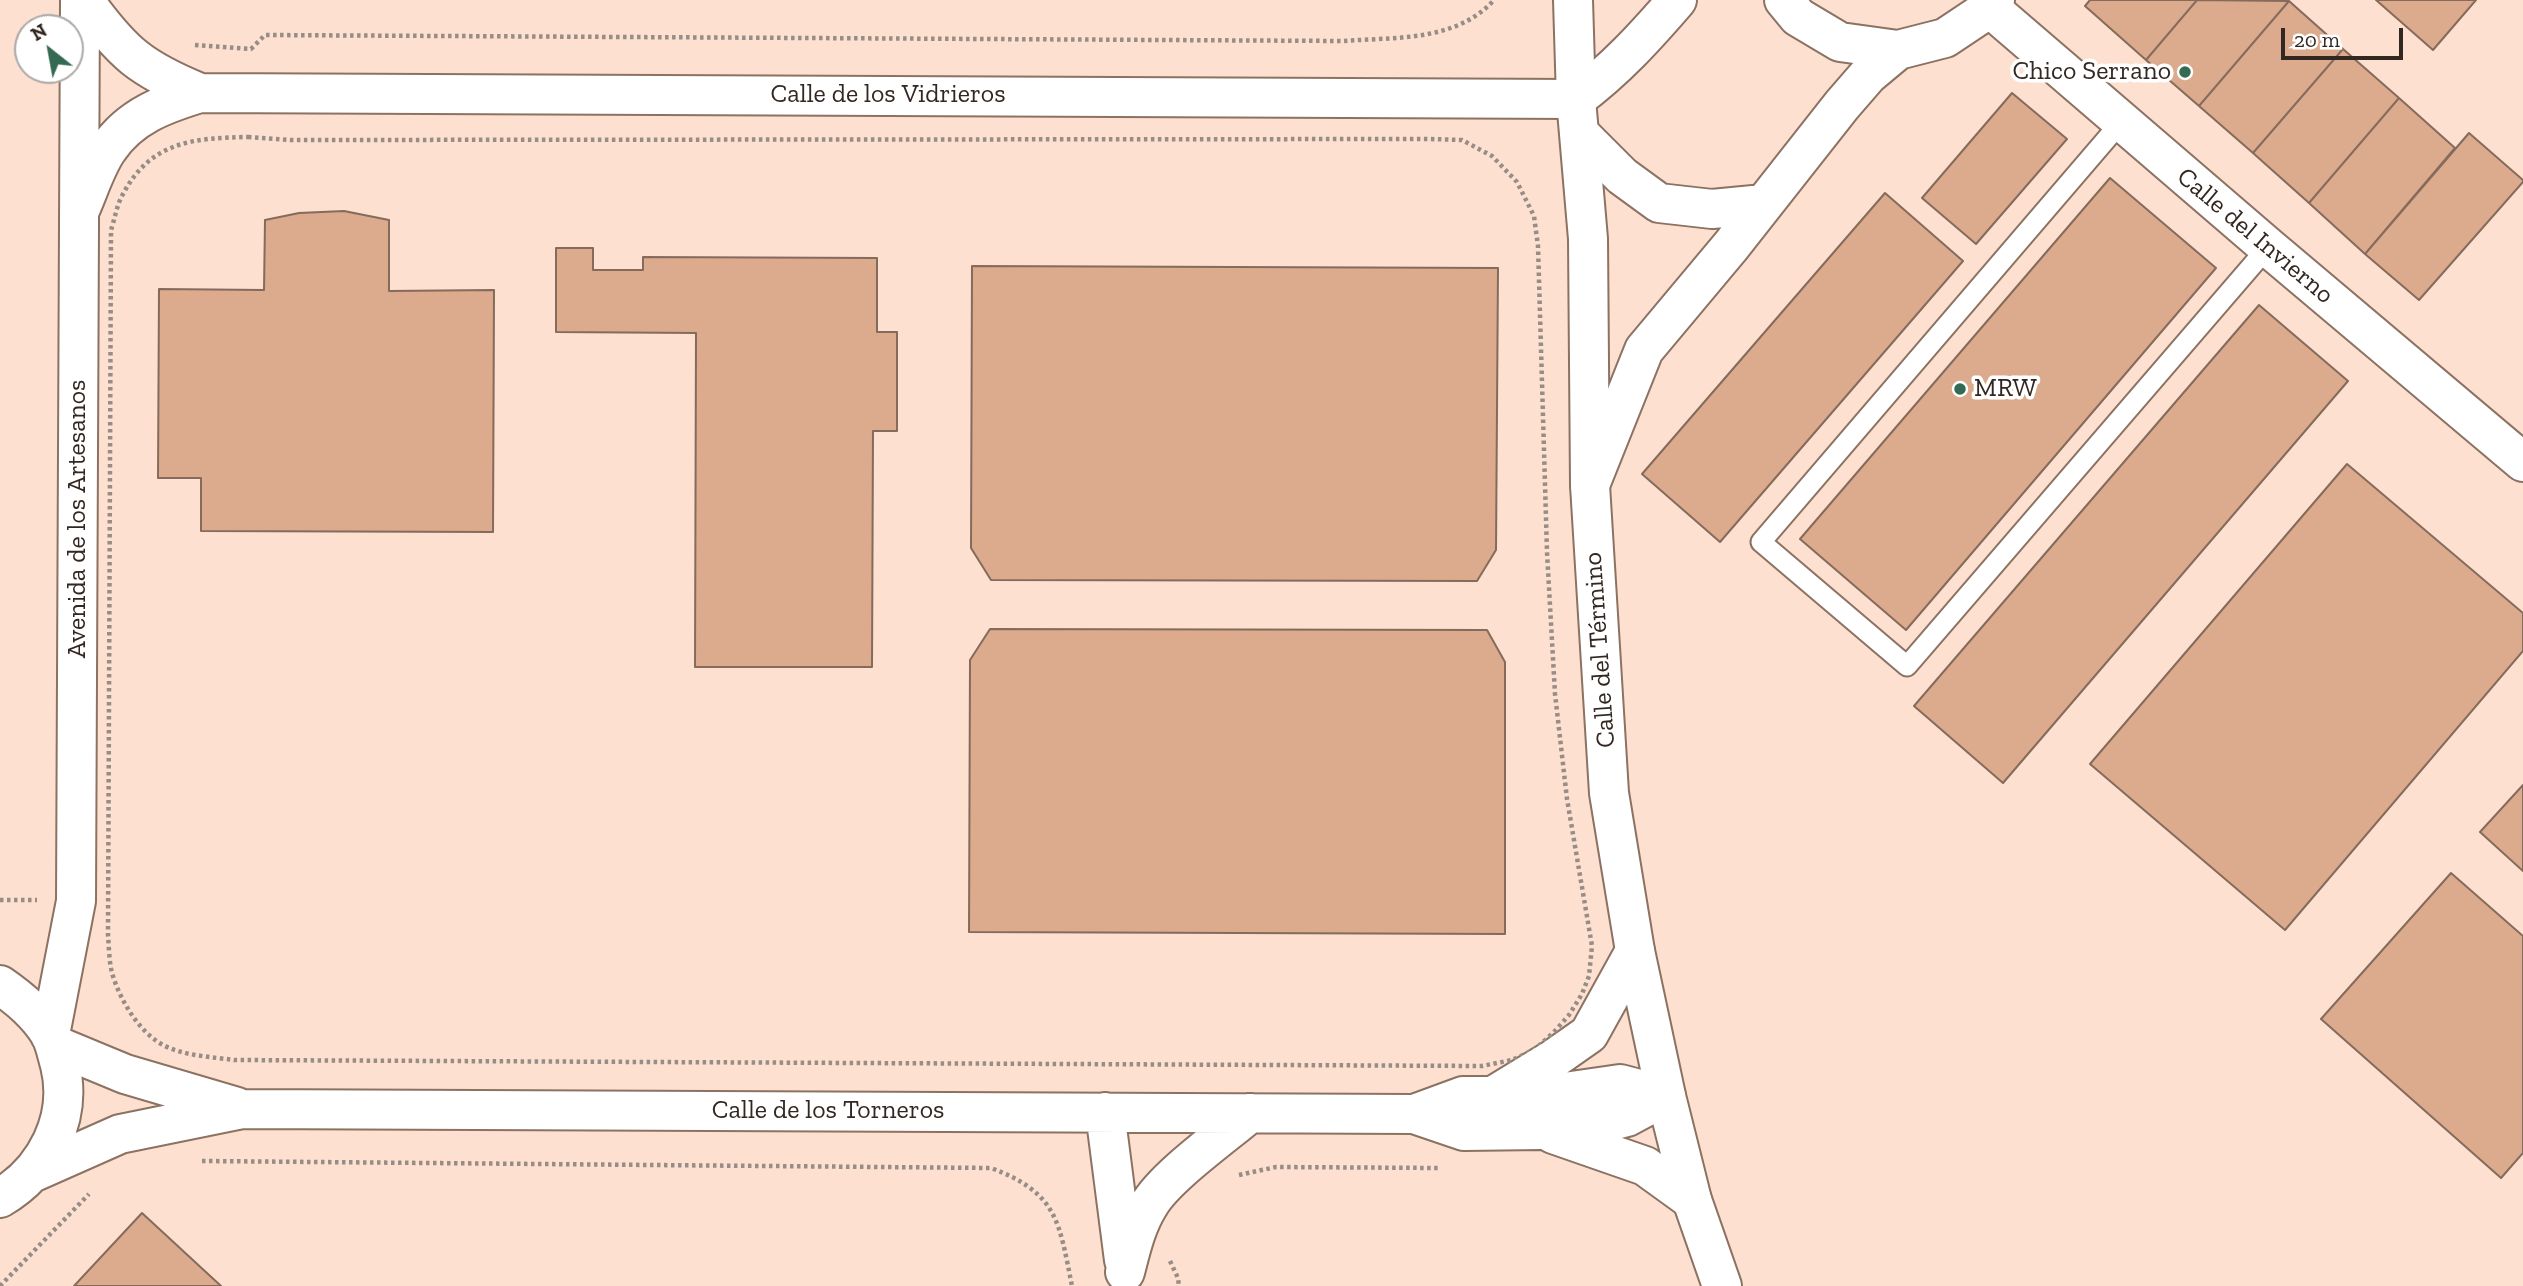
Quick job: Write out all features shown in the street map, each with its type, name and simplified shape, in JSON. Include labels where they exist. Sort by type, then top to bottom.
[{"type":"street","name":"Calle de los Vidrieros","points":[[82,0],[134,60],[162,77],[200,93]]},
{"type":"street","name":"Avenida de los Artesanos","points":[[53,1040],[76,901],[82,0]]},
{"type":"street","name":"Calle del Término","points":[[1573,0],[1578,117],[1588,239],[1590,485],[1609,793],[1635,951],[1666,1096],[1692,1200],[1722,1286]]},
{"type":"street","points":[[1677,0],[1608,75],[1578,117],[1622,176],[1659,202],[1712,209],[1764,204]]},
{"type":"street","points":[[1784,0],[1798,17],[1840,42],[1898,50],[1945,38],[1992,4]]},
{"type":"street","name":"Calle del Invierno","points":[[1992,4],[2267,247],[2523,462]]},
{"type":"street","points":[[1590,485],[1644,350],[1859,85],[1898,50]]},
{"type":"street","name":"Calle de los Vidrieros","points":[[80,209],[107,150],[133,121],[163,104],[200,93],[1578,117]]},
{"type":"street","name":"Calle de los Torneros","points":[[1493,1096],[1589,1034],[1635,951]]},
{"type":"street","points":[[0,985],[27,1004],[53,1040],[63,1078],[62,1113],[52,1145],[32,1173],[14,1190],[0,1198]]},
{"type":"street","name":"Calle de los Torneros","points":[[53,1040],[125,1074],[243,1109]]},
{"type":"street","name":"Calle de los Torneros","points":[[1414,1114],[1463,1096],[1537,1096],[1620,1084],[1666,1096]]},
{"type":"street","name":"Calle de los Torneros","points":[[32,1173],[120,1134],[243,1109],[1414,1114],[1464,1131],[1593,1126],[1627,1118],[1666,1096]]},
{"type":"street","points":[[1105,1112],[1126,1279]]},
{"type":"street","points":[[1126,1279],[1135,1234],[1150,1203],[1195,1159],[1250,1114]]},
{"type":"street","name":"Calle de los Torneros","points":[[1541,1130],[1645,1166],[1692,1200]]},
{"type":"lane","points":[[2122,121],[1761,542],[1907,666],[2267,247]]},
{"type":"path","points":[[187,42],[199,46],[251,49],[265,35],[1343,41],[1433,34],[1472,19],[1494,0]]},
{"type":"path","points":[[210,138],[1430,139],[1462,140],[1492,156],[1517,182],[1534,216],[1538,246],[1547,552],[1555,694],[1575,854],[1592,946],[1589,976],[1569,1015],[1534,1050],[1512,1060],[1482,1066],[234,1060],[188,1053],[165,1046],[144,1029],[124,1002],[111,972],[108,935],[111,230],[122,195],[142,166],[162,152],[173,146],[210,138]]},
{"type":"path","points":[[200,1161],[992,1168],[1018,1178],[1045,1200],[1062,1233],[1072,1286]]},
{"type":"path","points":[[1236,1175],[1276,1167],[1451,1168]]},
{"type":"path","points":[[0,1286],[97,1188]]},
{"type":"path","points":[[1171,1252],[1169,1262],[1178,1278],[1179,1286]]},
{"type":"shaded area","points":[[0,0],[2523,0],[2523,1286],[0,1286]]},
{"type":"building","points":[[2090,0],[2197,0],[2146,60],[2085,6]]},
{"type":"building","points":[[2197,0],[2289,1],[2199,106],[2146,60]]},
{"type":"building","points":[[2376,0],[2476,0],[2433,50]]},
{"type":"building","points":[[2289,1],[2343,49],[2253,153],[2199,106]]},
{"type":"building","points":[[2343,49],[2399,98],[2309,203],[2253,153]]},
{"type":"building","points":[[2012,93],[2067,139],[1976,244],[1922,198]]},
{"type":"building","points":[[2399,98],[2455,148],[2365,254],[2309,203]]},
{"type":"building","points":[[2469,133],[2523,182],[2419,300],[2365,254]]},
{"type":"building","points":[[2110,178],[2216,268],[1906,630],[1800,539]]},
{"type":"building","points":[[1885,193],[1963,261],[1720,542],[1642,474]]},
{"type":"building","points":[[344,211],[389,220],[389,291],[494,290],[493,532],[201,531],[201,478],[158,478],[159,289],[264,290],[265,220],[299,213]]},
{"type":"building","points":[[556,248],[593,248],[593,270],[643,270],[643,257],[877,258],[877,332],[897,332],[897,431],[873,431],[872,667],[695,667],[696,333],[556,332]]},
{"type":"building","points":[[972,266],[1498,268],[1496,550],[1477,581],[991,580],[971,548]]},
{"type":"building","points":[[2259,305],[2348,381],[2003,783],[1914,706]]},
{"type":"building","points":[[2347,464],[2523,613],[2523,651],[2285,930],[2090,764]]},
{"type":"building","points":[[990,629],[1487,630],[1505,662],[1505,934],[969,932],[970,660]]},
{"type":"building","points":[[2523,785],[2523,871],[2480,832]]},
{"type":"building","points":[[2451,873],[2523,936],[2523,1153],[2501,1178],[2321,1019]]},
{"type":"building","points":[[142,1213],[221,1286],[74,1286]]},
{"type":"place","name":"Chico Serrano","points":[[2185,72]]},
{"type":"place","name":"MRW","points":[[1960,389]]}]
